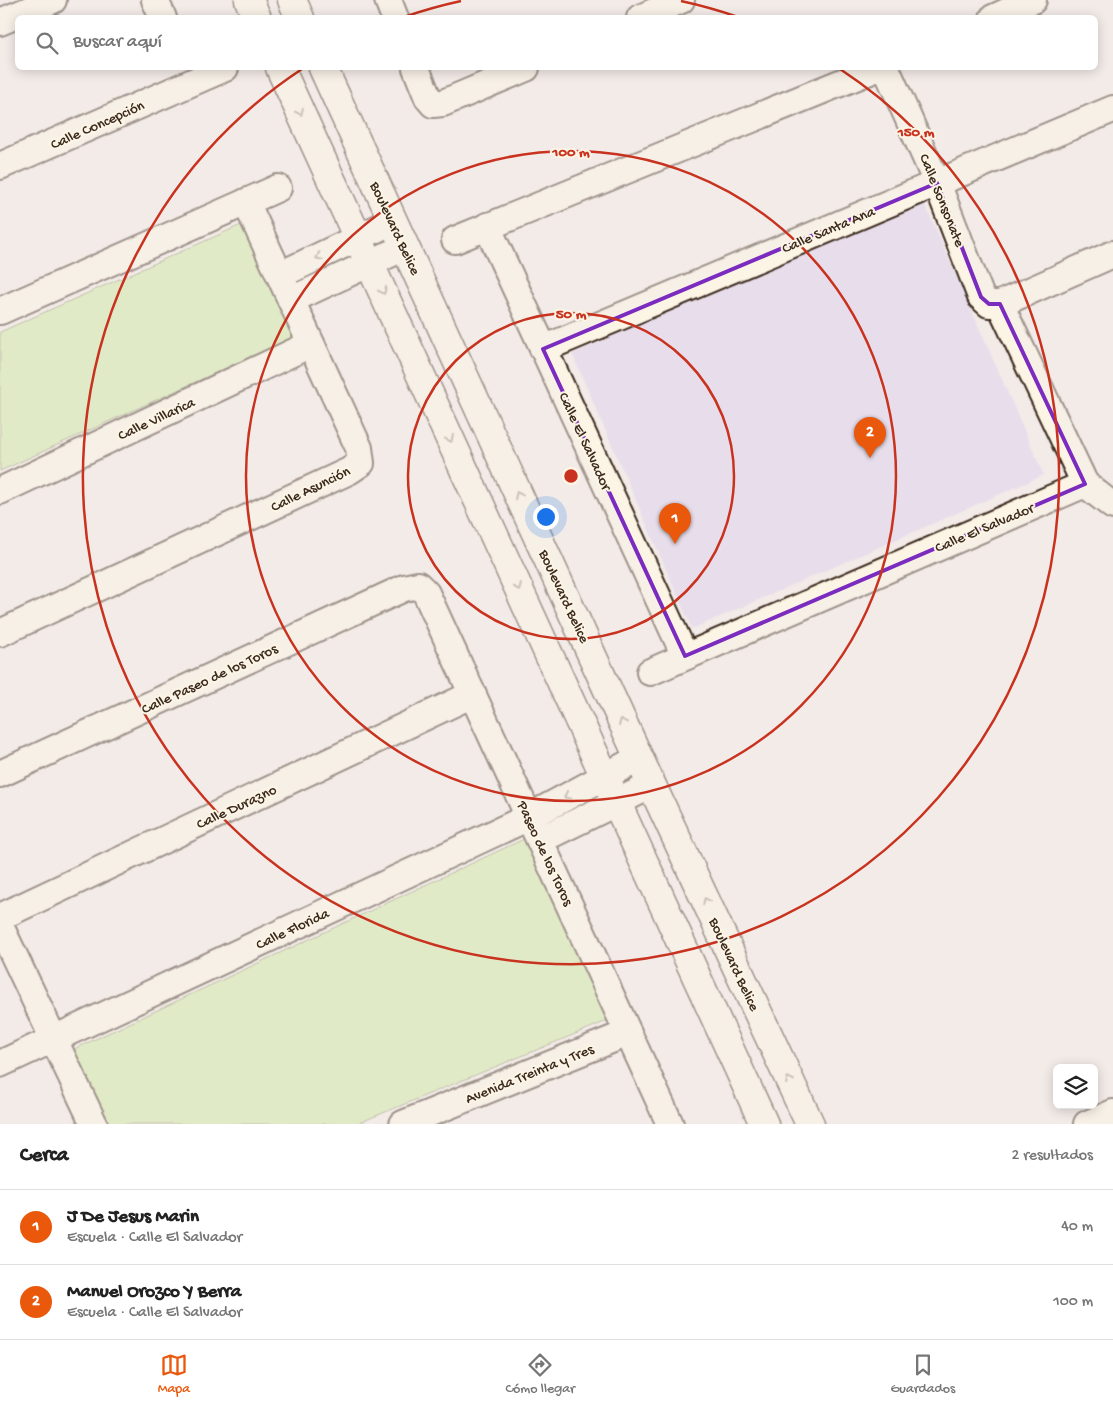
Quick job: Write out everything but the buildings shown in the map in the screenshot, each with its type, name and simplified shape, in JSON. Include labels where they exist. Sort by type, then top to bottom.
[{"type":"street","points":[[17,15],[53,0]]},
{"type":"street","points":[[155,0],[162,15]]},
{"type":"street","points":[[249,0],[256,15]]},
{"type":"street","points":[[292,0],[299,15]]},
{"type":"street","points":[[388,0],[395,15]]},
{"type":"street","points":[[647,15],[681,0]]},
{"type":"street","points":[[1000,15],[1033,0]]},
{"type":"street","points":[[0,22],[15,16]]},
{"type":"street","name":"Calle Concepción","points":[[0,166],[190,75],[216,70]]},
{"type":"street","points":[[281,70],[764,1124]]},
{"type":"street","name":"Boulevard Belice","points":[[324,70],[639,758],[810,1124]]},
{"type":"street","points":[[417,70],[428,98],[433,104],[443,103],[521,70]]},
{"type":"street","points":[[455,240],[872,70]]},
{"type":"street","name":"Calle Sonsonate","points":[[887,70],[937,183],[981,297],[994,304],[1085,484]]},
{"type":"street","name":"Calle Santa Ana","points":[[543,349],[1113,109]]},
{"type":"street","points":[[0,311],[278,188]]},
{"type":"street","name":"Calle Asunción","points":[[0,633],[349,471],[361,463],[359,448],[246,202]]},
{"type":"street","points":[[291,300],[364,251],[393,221]]},
{"type":"street","name":"Calle El Salvador","points":[[487,226],[685,656]]},
{"type":"street","points":[[280,276],[364,251],[405,247]]},
{"type":"street","points":[[994,304],[1113,254]]},
{"type":"street","name":"Calle Villarica","points":[[0,491],[312,344]]},
{"type":"street","points":[[1085,484],[1113,506]]},
{"type":"street","name":"Calle El Salvador","points":[[650,672],[1085,484]]},
{"type":"street","name":"Paseo de los Toros","points":[[418,585],[426,593],[670,1124]]},
{"type":"street","name":"Calle Paseo de los Toros","points":[[0,774],[404,588],[418,585]]},
{"type":"street","name":"Calle Durazno","points":[[0,917],[472,694]]},
{"type":"street","points":[[534,829],[605,775],[639,758]]},
{"type":"street","points":[[534,829],[616,801],[652,785]]},
{"type":"street","name":"Calle Florida","points":[[0,1064],[534,829]]},
{"type":"street","points":[[0,926],[94,1124]]},
{"type":"street","name":"Avenida Treinta y Tres","points":[[403,1124],[628,1033]]},
{"type":"street","points":[[1087,1124],[1113,1114]]},
{"type":"highlighted area","points":[[937,183],[981,297],[989,304],[1000,304],[1085,484],[685,656],[543,349]]},
{"type":"shaded area","points":[[923,200],[1044,475],[692,629],[572,354]]},
{"type":"green space","points":[[241,225],[294,337],[0,471],[0,332]]},
{"type":"green space","points":[[524,839],[607,1021],[356,1124],[106,1124],[72,1050]]},
{"type":"place","name":"Manuel Orozco Y Berra","points":[[870,458]]},
{"type":"place","name":"J De Jesus Marin","points":[[675,544]]}]
